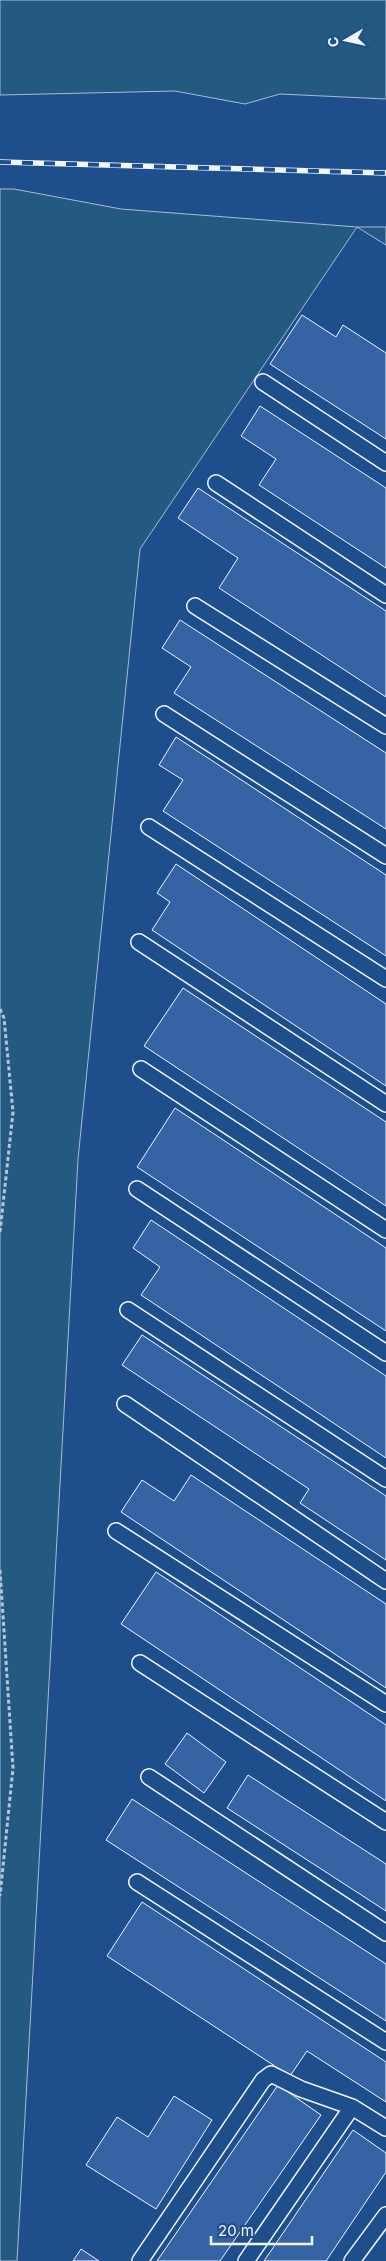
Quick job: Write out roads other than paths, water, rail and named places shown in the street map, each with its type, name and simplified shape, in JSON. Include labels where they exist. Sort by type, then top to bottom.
[{"type":"lane","points":[[263,382],[386,463]]},
{"type":"lane","points":[[216,483],[386,595]]},
{"type":"lane","points":[[195,606],[386,726]]},
{"type":"lane","points":[[164,714],[386,856]]},
{"type":"lane","points":[[149,827],[386,979]]},
{"type":"lane","points":[[139,942],[386,1104]]},
{"type":"lane","points":[[141,1070],[386,1230]]},
{"type":"lane","points":[[137,1189],[386,1353]]},
{"type":"lane","points":[[128,1310],[386,1480]]},
{"type":"lane","points":[[125,1404],[386,1581]]},
{"type":"lane","points":[[116,1531],[386,1704]]},
{"type":"lane","points":[[140,1662],[386,1822]]},
{"type":"lane","points":[[149,1777],[386,1933]]},
{"type":"lane","points":[[137,1882],[386,2042]]},
{"type":"lane","points":[[140,2261],[263,2080],[271,2074],[301,2088],[352,2107],[386,2128]]},
{"type":"lane","points":[[246,2261],[352,2107]]},
{"type":"lane","points":[[352,2261],[386,2215]]},
{"type":"railway","points":[[0,162],[386,173]]}]
